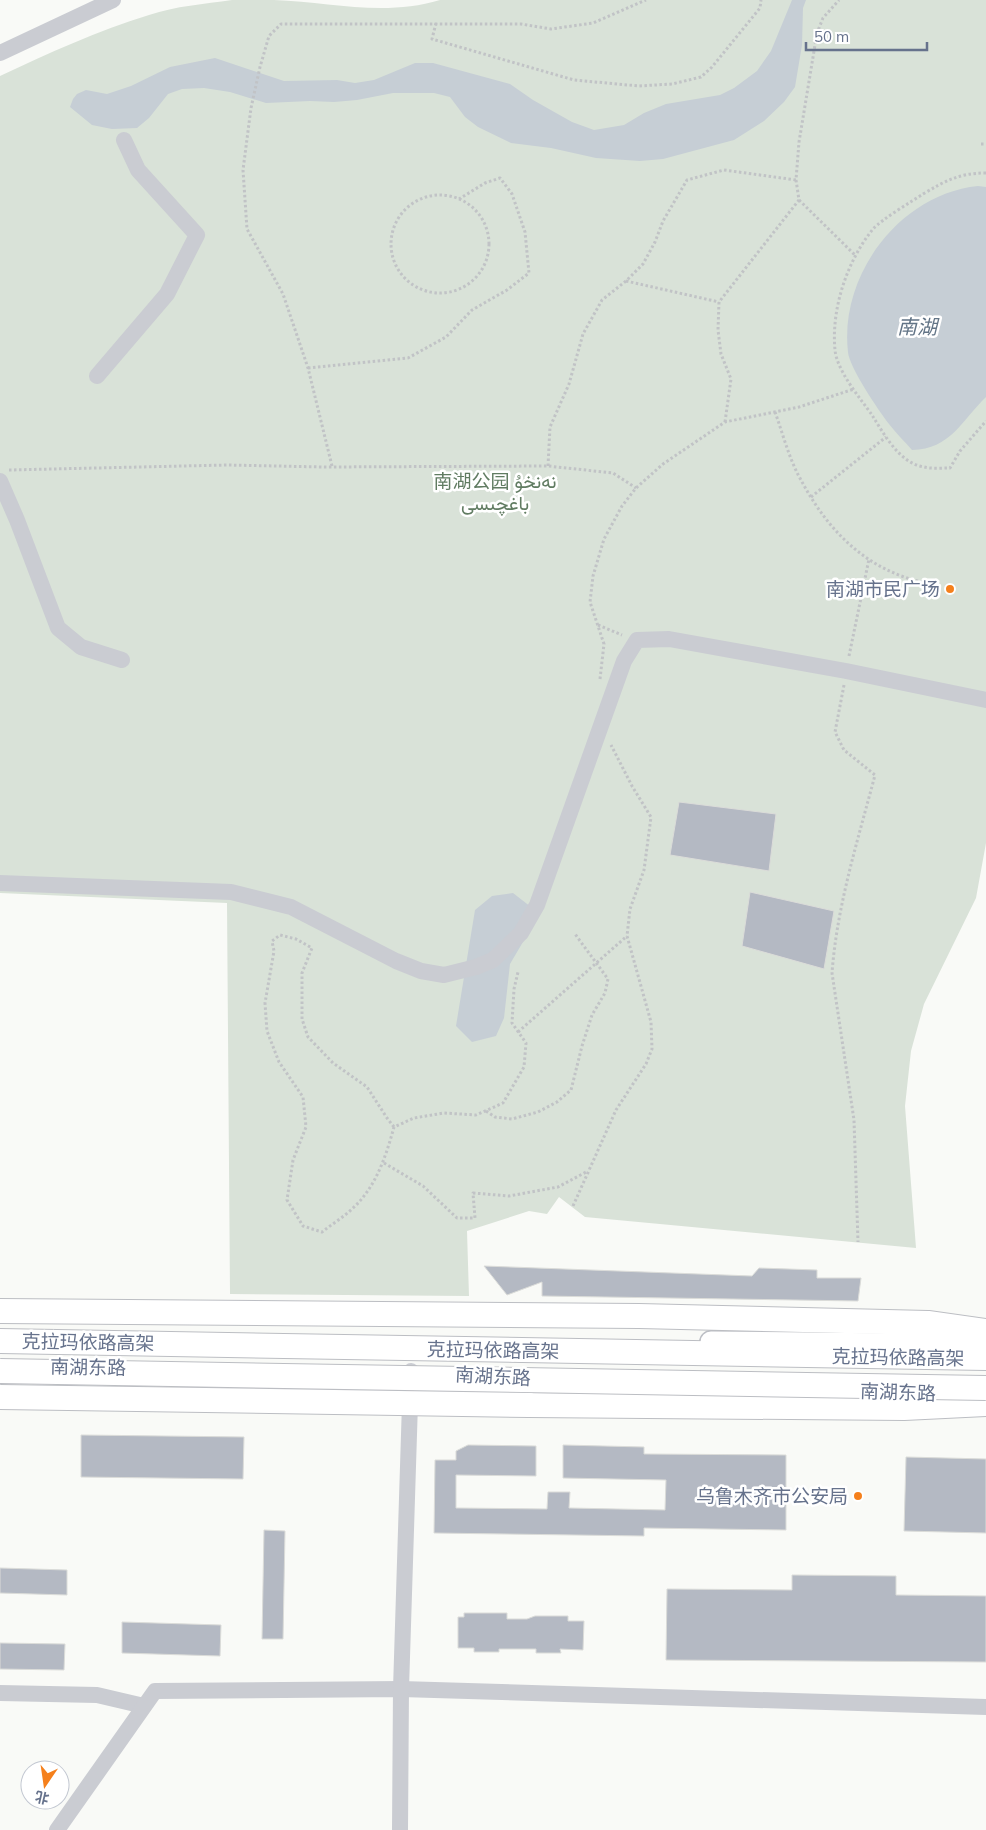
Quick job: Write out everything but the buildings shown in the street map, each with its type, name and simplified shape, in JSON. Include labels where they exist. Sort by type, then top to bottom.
[{"type":"highway","points":[[0,1311],[639,1316],[928,1323],[986,1331]]},
{"type":"highway","name":"克拉玛依路高架","points":[[0,1341],[986,1358]]},
{"type":"highway","name":"克拉玛依路高架","points":[[0,1371],[986,1388]]},
{"type":"highway","points":[[0,1397],[529,1405],[904,1408],[986,1404]]},
{"type":"main road","name":"南湖东路","points":[[0,1334],[78,1333],[986,1345]]},
{"type":"main road","name":"南湖东路","points":[[0,1365],[411,1371],[556,1380],[986,1395]]},
{"type":"street","points":[[0,54],[113,0]]},
{"type":"street","points":[[97,376],[167,294],[197,235],[138,170],[124,140]]},
{"type":"street","points":[[0,481],[58,628],[81,647],[122,660]]},
{"type":"street","points":[[0,883],[231,892],[291,907],[396,961],[421,971],[444,976],[476,968],[493,960],[521,934],[537,905],[624,662],[637,640],[669,639],[846,671],[986,700]]},
{"type":"street","points":[[400,1830],[401,1689],[411,1371]]},
{"type":"street","points":[[57,1830],[155,1691],[401,1689],[986,1707]]},
{"type":"street","points":[[0,1693],[97,1695],[144,1706]]},
{"type":"path","points":[[332,466],[308,368],[283,294],[247,229],[244,170],[251,108],[269,36],[281,24],[521,24],[550,29],[593,23],[646,0]]},
{"type":"path","points":[[436,24],[432,39],[574,80],[639,86],[672,84],[701,76],[712,67],[760,8],[762,0]]},
{"type":"path","points":[[839,0],[823,18],[817,33],[799,142],[796,180],[799,200],[856,256]]},
{"type":"path","points":[[981,144],[986,144]]},
{"type":"path","points":[[548,466],[550,427],[569,384],[583,334],[602,300],[626,281],[643,264],[656,242],[663,220],[687,180],[724,170],[796,180]]},
{"type":"path","points":[[986,173],[971,173],[951,178],[911,201],[874,228],[856,256],[844,282],[836,317],[835,351],[842,370],[886,438],[908,460],[922,468],[950,468],[960,450],[986,421]]},
{"type":"path","points":[[308,368],[408,358],[446,337],[472,310],[507,290],[530,272],[525,232],[512,194],[500,178],[484,183],[459,200]]},
{"type":"path","points":[[432,195],[452,196],[459,200],[469,204],[482,218],[489,237],[488,256],[480,274],[465,286],[447,293],[428,292],[410,283],[397,269],[391,251],[392,232],[400,214],[414,201],[432,195]]},
{"type":"path","points":[[725,422],[731,379],[720,346],[718,330],[719,302],[799,200]]},
{"type":"path","points":[[626,281],[719,302]]},
{"type":"path","points":[[599,686],[604,644],[590,602],[593,576],[604,539],[622,506],[636,488],[663,464],[725,422],[799,407],[854,389]]},
{"type":"path","points":[[775,412],[800,479],[825,518],[843,539],[869,559],[886,569],[907,579],[926,582]]},
{"type":"path","points":[[811,497],[886,438]]},
{"type":"path","points":[[0,470],[226,464],[548,466],[613,472],[636,488]]},
{"type":"path","points":[[858,1242],[854,1120],[832,973],[841,906],[875,775],[844,750],[835,732],[869,559]]},
{"type":"path","points":[[597,625],[637,640]]},
{"type":"path","points":[[573,1206],[616,1110],[646,1064],[652,1050],[651,1022],[627,936],[630,909],[644,870],[651,817],[632,786],[601,724]]},
{"type":"path","points":[[486,1111],[495,1117],[512,1119],[538,1112],[557,1102],[571,1090],[592,1015],[605,992],[608,979],[575,934]]},
{"type":"path","points":[[280,935],[296,939],[312,948],[302,973],[302,1019],[308,1037],[333,1063],[367,1087],[394,1127],[384,1163],[354,1208],[322,1232],[303,1226],[287,1200],[293,1160],[306,1127],[303,1097],[279,1062],[267,1031],[265,1003],[274,951],[272,941],[280,935]]},
{"type":"path","points":[[518,1032],[627,936]]},
{"type":"path","points":[[394,1127],[414,1118],[444,1113],[476,1115],[503,1103],[524,1067],[526,1043],[512,1023],[514,989],[518,972]]},
{"type":"path","points":[[384,1163],[423,1186],[457,1218],[475,1218],[473,1193],[509,1196],[558,1187],[589,1171]]},
{"type":"green space","name":"南湖公园 نەنخۇ باغچىسى","points":[[232,0],[295,1],[378,8],[419,5],[440,0],[986,0],[986,843],[976,898],[924,1004],[911,1051],[905,1106],[916,1248],[585,1217],[559,1197],[547,1214],[529,1211],[467,1231],[469,1296],[230,1294],[227,903],[0,893],[0,76],[73,43],[130,21],[169,9]]},
{"type":"water","points":[[792,0],[806,0],[803,8],[802,45],[795,87],[784,102],[764,121],[734,140],[663,159],[640,161],[596,158],[551,148],[511,143],[478,127],[465,117],[450,97],[434,93],[393,93],[334,102],[266,103],[230,92],[204,88],[182,89],[168,94],[149,118],[137,128],[112,129],[92,125],[70,107],[77,94],[86,90],[107,94],[131,86],[170,67],[215,58],[284,81],[337,80],[355,83],[374,80],[415,63],[433,63],[510,84],[533,100],[572,122],[594,130],[624,125],[644,113],[666,104],[720,95],[734,88],[757,71],[771,51]]},
{"type":"water","name":"南湖","points":[[978,186],[986,187],[986,397],[946,439],[936,445],[912,450],[879,409],[853,368],[848,352],[848,323],[854,295],[865,268],[880,243],[900,222],[924,204],[950,192]]},
{"type":"water","points":[[513,893],[531,907],[530,930],[510,964],[504,1018],[496,1036],[472,1042],[456,1026],[475,910],[492,896]]},
{"type":"place","name":"南湖市民广场","points":[[950,589]]},
{"type":"place","name":"乌鲁木齐市公安局","points":[[858,1496]]}]
